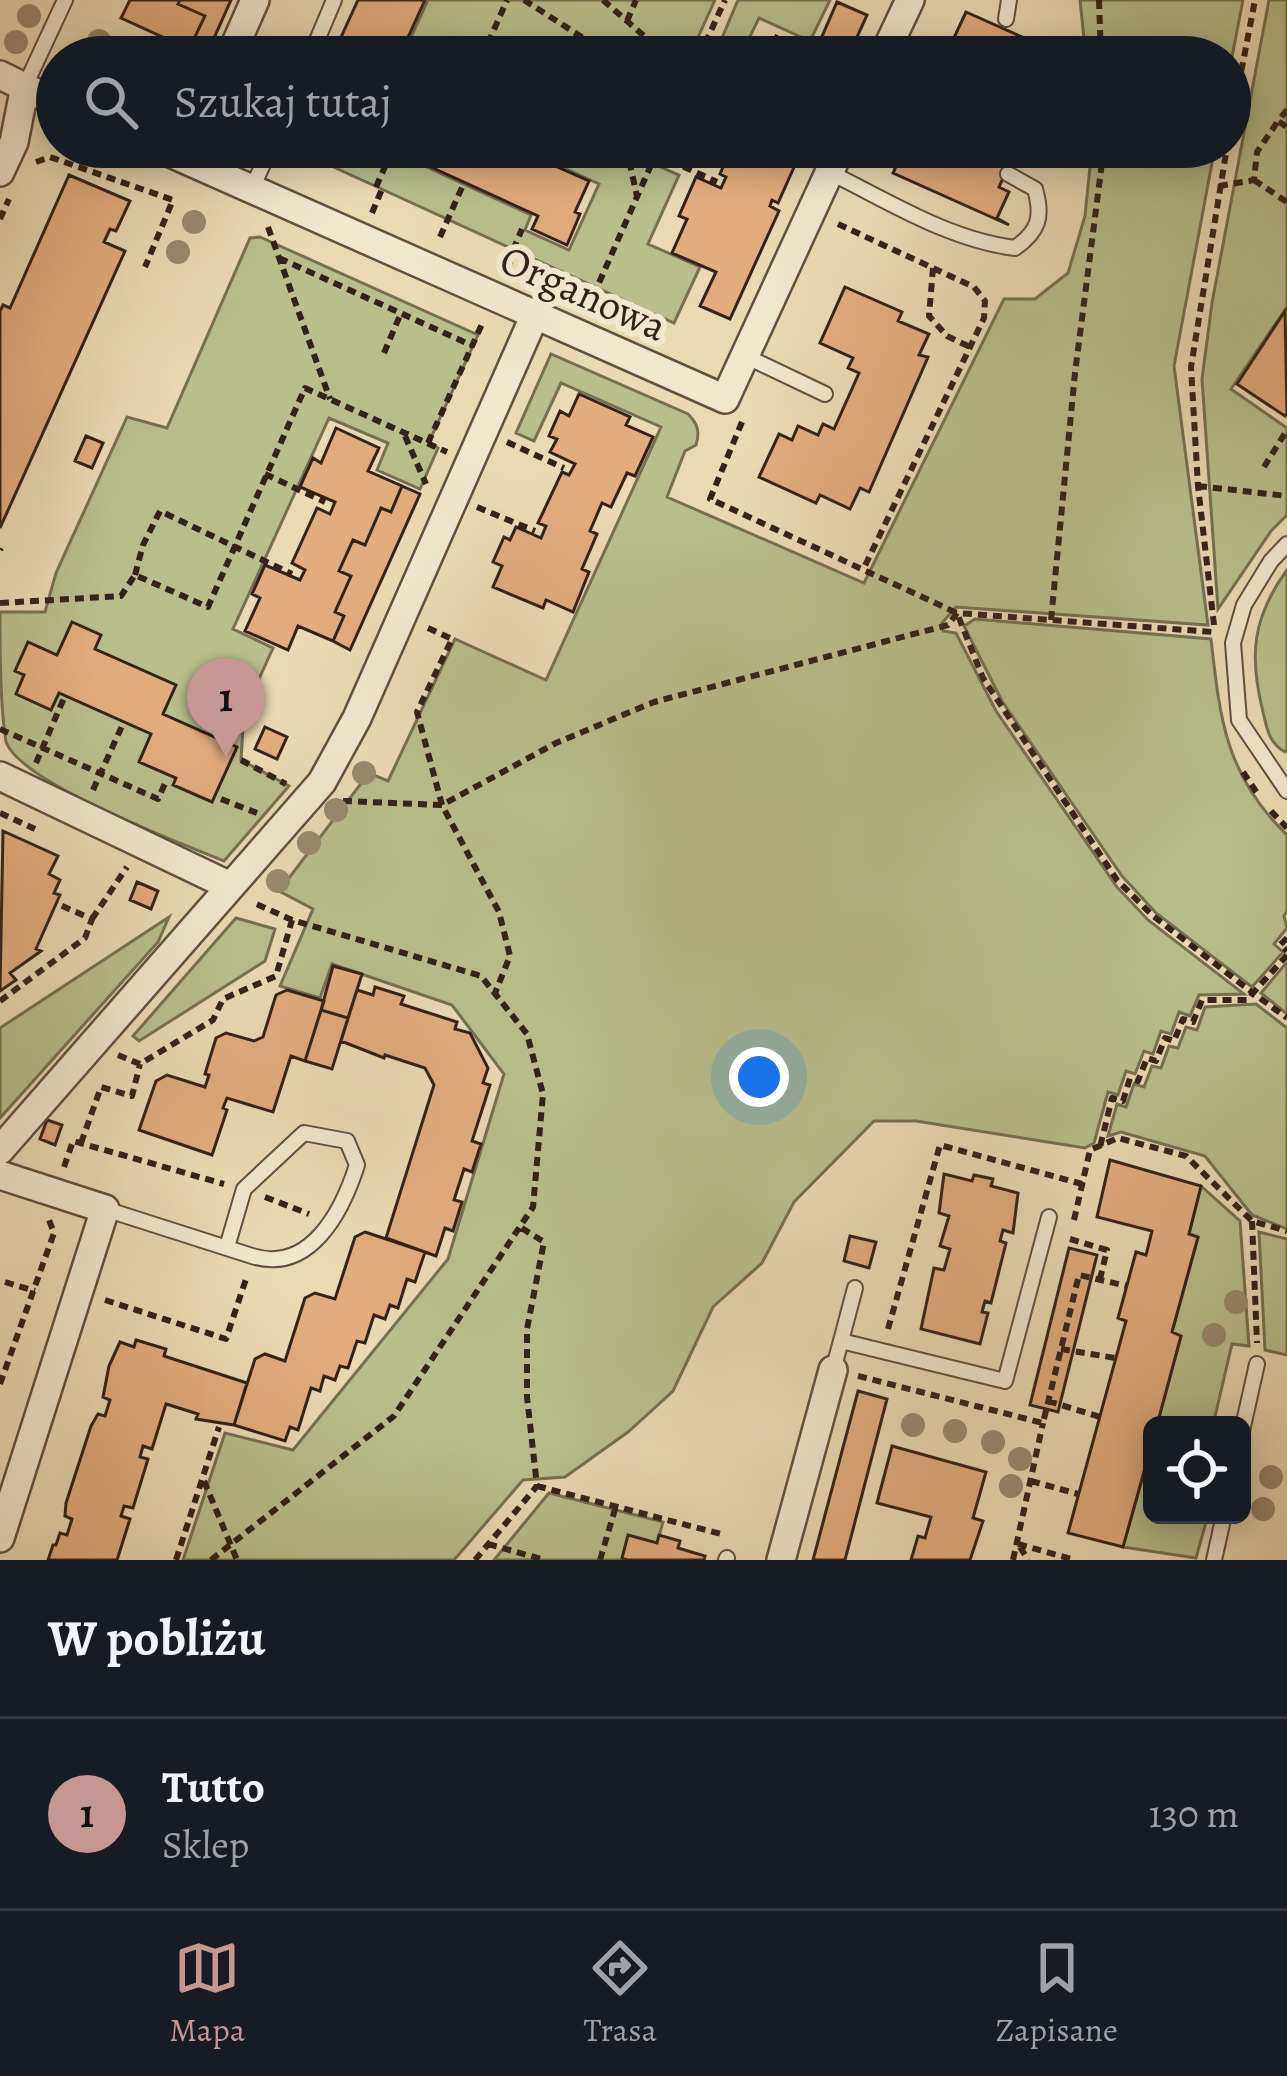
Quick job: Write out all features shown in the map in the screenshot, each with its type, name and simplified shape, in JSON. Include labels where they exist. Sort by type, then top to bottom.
[{"type":"street","points":[[239,36],[255,0]]},
{"type":"street","points":[[893,36],[910,0]]},
{"type":"street","points":[[13,81],[13,174]]},
{"type":"street","name":"Organowa","points":[[213,168],[251,190],[725,399],[756,361],[831,168]]},
{"type":"street","points":[[0,1150],[322,782],[357,718],[534,317]]},
{"type":"street","points":[[12,782],[230,886]]},
{"type":"street","points":[[0,1175],[105,1209],[0,1538]]},
{"type":"street","points":[[782,1560],[846,1373]]},
{"type":"lane","points":[[42,36],[65,0]]},
{"type":"lane","points":[[319,36],[334,0]]},
{"type":"lane","points":[[1006,20],[1009,0]]},
{"type":"lane","points":[[13,81],[36,45]]},
{"type":"lane","points":[[251,190],[261,168]]},
{"type":"lane","points":[[850,168],[953,232],[987,245],[1015,248],[1034,235],[1042,212],[1035,189],[1008,174]]},
{"type":"lane","points":[[756,361],[825,394]]},
{"type":"lane","points":[[1287,544],[1244,605],[1233,644],[1239,720],[1287,791]]},
{"type":"lane","points":[[105,1209],[252,1256],[291,1258],[310,1246],[347,1197],[357,1165],[347,1141],[304,1132],[244,1189],[227,1247]]},
{"type":"lane","points":[[842,1341],[1005,1381],[1049,1217]]},
{"type":"lane","points":[[846,1373],[842,1341],[855,1288]]},
{"type":"lane","points":[[1245,1416],[1257,1364]]},
{"type":"lane","points":[[1214,1560],[1222,1524]]},
{"type":"path","points":[[491,36],[507,0]]},
{"type":"path","points":[[524,0],[580,36]]},
{"type":"path","points":[[603,0],[644,36]]},
{"type":"path","points":[[627,21],[636,0]]},
{"type":"path","points":[[709,36],[725,0]]},
{"type":"path","points":[[1100,0],[1101,36]]},
{"type":"path","points":[[1249,36],[1256,0]]},
{"type":"path","points":[[1254,180],[1257,152],[1287,110]]},
{"type":"path","points":[[1278,121],[1287,127]]},
{"type":"path","points":[[81,168],[173,200],[145,267]]},
{"type":"path","points":[[367,223],[386,168]]},
{"type":"path","points":[[631,168],[637,197]]},
{"type":"path","points":[[577,335],[650,168]]},
{"type":"path","points":[[691,168],[717,182]]},
{"type":"path","points":[[1051,622],[1101,168]]},
{"type":"path","points":[[756,361],[710,499],[957,613],[1214,632],[1191,367],[1223,168]]},
{"type":"path","points":[[0,220],[13,174]]},
{"type":"path","points":[[1219,186],[1254,180],[1287,202]]},
{"type":"path","points":[[440,237],[463,185]]},
{"type":"path","points":[[266,223],[330,399]]},
{"type":"path","points":[[835,223],[974,287],[985,301],[984,318],[863,570]]},
{"type":"path","points":[[501,282],[522,230]]},
{"type":"path","points":[[278,257],[472,346]]},
{"type":"path","points":[[933,268],[928,316],[947,336],[970,347]]},
{"type":"path","points":[[384,352],[401,313]]},
{"type":"path","points":[[134,575],[208,607],[305,388],[447,452]]},
{"type":"path","points":[[1264,467],[1287,430]]},
{"type":"path","points":[[404,432],[430,493],[439,472]]},
{"type":"path","points":[[503,441],[564,468]]},
{"type":"path","points":[[265,474],[325,502]]},
{"type":"path","points":[[1198,486],[1287,496]]},
{"type":"path","points":[[475,506],[535,531]]},
{"type":"path","points":[[0,603],[121,596],[160,511],[292,574]]},
{"type":"path","points":[[334,801],[442,806],[556,743],[654,702],[948,625],[957,613]]},
{"type":"path","points":[[957,613],[983,678],[1118,880],[1152,915],[1287,1018]]},
{"type":"path","points":[[422,625],[452,639],[417,712],[442,806],[499,912],[510,956],[495,993]]},
{"type":"path","points":[[12,782],[43,748],[64,698]]},
{"type":"path","points":[[82,815],[122,726]]},
{"type":"path","points":[[0,729],[158,800],[166,779]]},
{"type":"path","points":[[241,760],[289,786]]},
{"type":"path","points":[[1239,764],[1248,783],[1287,828]]},
{"type":"path","points":[[277,801],[298,773]]},
{"type":"path","points":[[0,813],[42,833]]},
{"type":"path","points":[[211,1560],[394,1416],[533,1208],[543,1094],[527,1034],[481,976],[292,920],[248,900],[230,886]]},
{"type":"path","points":[[0,1000],[85,938],[92,919],[60,905]]},
{"type":"path","points":[[81,1143],[101,1087],[132,1096],[140,1064],[213,1020],[223,999],[276,976],[292,920]]},
{"type":"path","points":[[1100,1147],[1112,1098],[1123,1101],[1130,1078],[1138,1081],[1147,1058],[1156,1061],[1165,1038],[1174,1042],[1183,1018],[1193,1022],[1202,1000],[1248,1000],[1287,953],[1280,945],[1287,938]]},
{"type":"path","points":[[94,1040],[140,1064]]},
{"type":"path","points":[[1100,1280],[1107,1250],[1069,1241],[1090,1150],[1118,1138],[1186,1156],[1252,1221],[1287,1231]]},
{"type":"path","points":[[0,1384],[54,1233],[49,1221],[73,1141],[244,1189],[329,1221]]},
{"type":"path","points":[[886,1336],[940,1145],[1082,1184]]},
{"type":"path","points":[[1252,1221],[1257,1364]]},
{"type":"path","points":[[475,1560],[537,1486],[527,1397],[526,1329],[544,1242],[520,1227]]},
{"type":"path","points":[[100,1298],[226,1339],[252,1256]]},
{"type":"path","points":[[1079,1275],[1127,1286]]},
{"type":"path","points":[[5,1282],[35,1291]]},
{"type":"path","points":[[1060,1349],[1115,1358]]},
{"type":"path","points":[[846,1373],[899,1386]]},
{"type":"path","points":[[1048,1401],[1100,1417]]},
{"type":"path","points":[[1013,1560],[1043,1423]]},
{"type":"path","points":[[176,1560],[218,1427]]},
{"type":"path","points":[[202,1478],[237,1560]]},
{"type":"path","points":[[1031,1480],[1078,1494]]},
{"type":"path","points":[[537,1486],[741,1539]]},
{"type":"path","points":[[600,1560],[616,1506]]},
{"type":"path","points":[[488,1544],[545,1560]]},
{"type":"path","points":[[1018,1544],[1028,1560]]},
{"type":"path","points":[[1018,1544],[1075,1560]]},
{"type":"green space","points":[[428,0],[715,0],[699,36],[412,36]]},
{"type":"green space","points":[[738,0],[830,0],[812,36],[799,36],[759,18],[750,36],[723,36]]},
{"type":"green space","points":[[1080,0],[1243,0],[1236,36],[1084,36]]},
{"type":"green space","points":[[1269,0],[1287,0],[1287,307],[1231,389],[1287,428],[1287,515],[1218,609],[1202,379],[1237,168],[1251,168],[1251,96]]},
{"type":"green space","points":[[336,168],[429,168],[531,215],[525,230],[569,250],[599,184],[564,168],[663,168],[679,175],[648,244],[700,267],[674,323]]},
{"type":"green space","points":[[1090,168],[1211,168],[1174,366],[1208,625],[956,607],[942,623],[943,631],[956,633],[996,711],[1117,887],[1148,920],[1244,994],[1199,995],[1190,1016],[1179,1012],[1171,1034],[1161,1031],[1153,1054],[1144,1051],[1135,1074],[1126,1071],[1118,1095],[1108,1092],[1094,1143],[1085,1148],[916,1121],[874,1121],[794,1202],[762,1263],[713,1307],[673,1391],[628,1432],[565,1477],[523,1480],[454,1560],[183,1560],[225,1433],[293,1450],[448,1259],[504,1074],[452,1005],[332,964],[320,998],[280,986],[313,909],[279,891],[369,773],[388,781],[455,639],[546,680],[661,427],[561,383],[534,441],[516,433],[551,354],[688,414],[697,428],[696,445],[685,451],[667,497],[864,583],[1004,299],[1035,299],[1068,273],[1085,216]]},
{"type":"green space","points":[[260,237],[478,335],[429,442],[438,448],[420,489],[377,470],[388,443],[329,418],[233,629],[273,648],[244,712],[241,760],[289,786],[224,861],[70,793],[18,758],[6,742],[4,727],[0,612],[45,612],[56,573],[127,417],[167,428],[250,238]]},
{"type":"green space","points":[[1287,570],[1285,752],[1268,730],[1255,655],[1260,621]]},
{"type":"green space","points":[[975,619],[1211,639],[1230,745],[1251,791],[1287,835],[1287,928],[1274,944],[1283,952],[1252,987],[1156,913],[1122,876],[1002,701],[964,626]]},
{"type":"green space","points":[[169,917],[158,942],[0,1118],[0,1028]]},
{"type":"green space","points":[[236,918],[275,929],[265,961],[139,1041],[133,1036]]},
{"type":"green space","points":[[1287,962],[1287,1014],[1261,993]]},
{"type":"green space","points":[[1256,1004],[1287,1028],[1287,1229],[1252,1215],[1205,1156],[1121,1132],[1108,1136],[1117,1104],[1126,1107],[1134,1084],[1144,1087],[1152,1066],[1161,1068],[1169,1046],[1178,1048],[1186,1027],[1197,1030],[1205,1007]]},
{"type":"green space","points":[[1201,1186],[1240,1221],[1249,1346],[1232,1344],[1215,1416],[1159,1416],[1181,1336],[1172,1332],[1198,1238],[1189,1234]]},
{"type":"green space","points":[[1259,1232],[1287,1239],[1287,1355],[1265,1350]]},
{"type":"green space","points":[[1143,1475],[1143,1524],[1205,1524],[1196,1558],[1123,1547]]},
{"type":"green space","points":[[549,1493],[663,1522],[657,1543],[627,1560],[494,1560]]},
{"type":"building","points":[[130,0],[180,0],[178,4],[205,16],[195,36],[160,36],[121,18]]},
{"type":"building","points":[[180,0],[231,0],[215,36],[195,36],[205,16],[178,4]]},
{"type":"building","points":[[358,0],[425,0],[409,36],[342,36]]},
{"type":"building","points":[[837,2],[867,15],[858,36],[822,36]]},
{"type":"building","points":[[966,12],[1020,36],[955,36]]},
{"type":"building","points":[[433,168],[560,168],[589,181],[567,245],[532,229],[538,216]]},
{"type":"building","points":[[723,168],[794,168],[778,203],[772,200],[770,206],[779,211],[730,319],[700,306],[716,272],[672,253],[687,219],[679,216],[696,177],[721,188],[726,177],[720,174]]},
{"type":"building","points":[[895,168],[1008,168],[999,187],[1009,192],[997,218],[1009,225],[893,173]]},
{"type":"building","points":[[69,175],[130,201],[116,231],[110,229],[104,242],[125,251],[0,528],[0,311],[3,305],[10,308]]},
{"type":"building","points":[[845,287],[902,312],[898,321],[929,334],[919,355],[928,357],[869,492],[860,488],[850,509],[820,495],[816,503],[759,477],[779,434],[792,440],[798,426],[818,435],[823,424],[834,429],[859,373],[848,368],[853,358],[820,343]]},
{"type":"building","points":[[1285,311],[1287,413],[1285,416],[1237,384]]},
{"type":"building","points":[[579,394],[630,417],[626,425],[653,437],[635,476],[627,473],[611,507],[602,503],[590,531],[597,534],[582,569],[589,572],[573,612],[546,600],[543,608],[493,587],[502,566],[493,562],[504,537],[510,540],[516,527],[541,538],[546,526],[538,523],[562,472],[569,475],[575,464],[550,452],[557,439],[549,436],[560,411],[569,416]]},
{"type":"building","points":[[336,428],[379,448],[368,471],[402,486],[391,512],[381,508],[365,545],[353,540],[339,571],[351,576],[335,612],[344,616],[333,641],[298,626],[288,650],[245,631],[260,598],[252,594],[265,565],[300,580],[305,570],[292,563],[317,508],[330,514],[335,502],[300,487],[313,458],[321,463]]},
{"type":"building","points":[[86,436],[103,443],[92,468],[75,461]]},
{"type":"building","points":[[402,486],[420,494],[350,650],[333,641],[344,616],[335,612],[351,576],[339,571],[353,540],[365,545],[381,508],[391,512]]},
{"type":"building","points":[[72,622],[101,635],[95,649],[176,685],[163,714],[237,747],[212,802],[173,785],[176,778],[139,762],[151,734],[59,693],[51,710],[16,694],[24,675],[15,671],[28,642],[57,655]]},
{"type":"building","points":[[265,727],[287,737],[277,759],[255,749]]},
{"type":"building","points":[[3,831],[58,856],[49,874],[60,880],[54,893],[60,895],[36,949],[41,951],[10,973],[16,980],[0,991]]},
{"type":"building","points":[[137,882],[158,891],[151,909],[130,900]]},
{"type":"building","points":[[333,966],[362,974],[348,1018],[321,1010]]},
{"type":"building","points":[[375,987],[404,996],[401,1004],[457,1022],[455,1029],[470,1033],[488,1068],[483,1083],[490,1085],[472,1141],[481,1144],[472,1172],[464,1169],[454,1200],[462,1202],[453,1231],[445,1228],[436,1256],[386,1238],[434,1085],[425,1068],[341,1041],[357,990],[373,995]]},
{"type":"building","points":[[287,990],[324,1001],[305,1061],[291,1056],[273,1112],[227,1098],[212,1155],[139,1130],[156,1081],[167,1075],[205,1087],[216,1038],[226,1033],[254,1041],[263,1037],[276,995]]},
{"type":"building","points":[[321,1010],[348,1018],[332,1069],[305,1061]]},
{"type":"building","points":[[47,1120],[62,1125],[55,1145],[40,1139]]},
{"type":"building","points":[[1110,1160],[1201,1186],[1189,1234],[1198,1237],[1172,1332],[1181,1336],[1159,1416],[1143,1416],[1143,1475],[1123,1547],[1068,1533],[1126,1321],[1118,1318],[1136,1252],[1146,1255],[1152,1231],[1097,1217]]},
{"type":"building","points":[[944,1174],[972,1181],[974,1175],[993,1179],[991,1186],[1018,1193],[1013,1233],[1003,1230],[1000,1241],[1006,1243],[991,1303],[985,1301],[982,1312],[988,1313],[980,1344],[921,1329],[934,1268],[944,1270],[950,1249],[940,1246],[949,1216],[939,1213]]},
{"type":"building","points":[[365,1232],[425,1252],[415,1282],[407,1279],[398,1308],[390,1305],[385,1319],[374,1315],[365,1343],[357,1341],[348,1368],[340,1366],[335,1380],[324,1376],[320,1391],[311,1388],[298,1430],[290,1427],[285,1441],[234,1425],[255,1359],[265,1354],[285,1361],[305,1298],[315,1293],[335,1299],[355,1237]]},
{"type":"building","points":[[850,1236],[876,1242],[869,1268],[844,1261]]},
{"type":"building","points":[[1069,1248],[1097,1255],[1058,1412],[1030,1405]]},
{"type":"building","points":[[136,1340],[166,1349],[164,1356],[247,1383],[234,1425],[196,1419],[198,1414],[166,1404],[152,1449],[143,1446],[140,1457],[148,1459],[133,1508],[124,1506],[121,1516],[130,1519],[117,1560],[48,1560],[60,1533],[67,1535],[72,1519],[65,1516],[66,1503],[91,1426],[98,1414],[105,1416],[110,1400],[103,1397],[109,1366],[120,1342],[134,1347]]},
{"type":"building","points":[[858,1391],[887,1399],[845,1560],[813,1560]]},
{"type":"building","points":[[892,1446],[986,1472],[973,1518],[983,1521],[970,1560],[911,1560],[918,1536],[925,1538],[931,1517],[877,1503]]},
{"type":"building","points":[[628,1535],[657,1543],[659,1535],[680,1541],[678,1548],[705,1556],[704,1560],[627,1560],[622,1558]]},
{"type":"place","name":"Tutto","points":[[226,757]]}]
